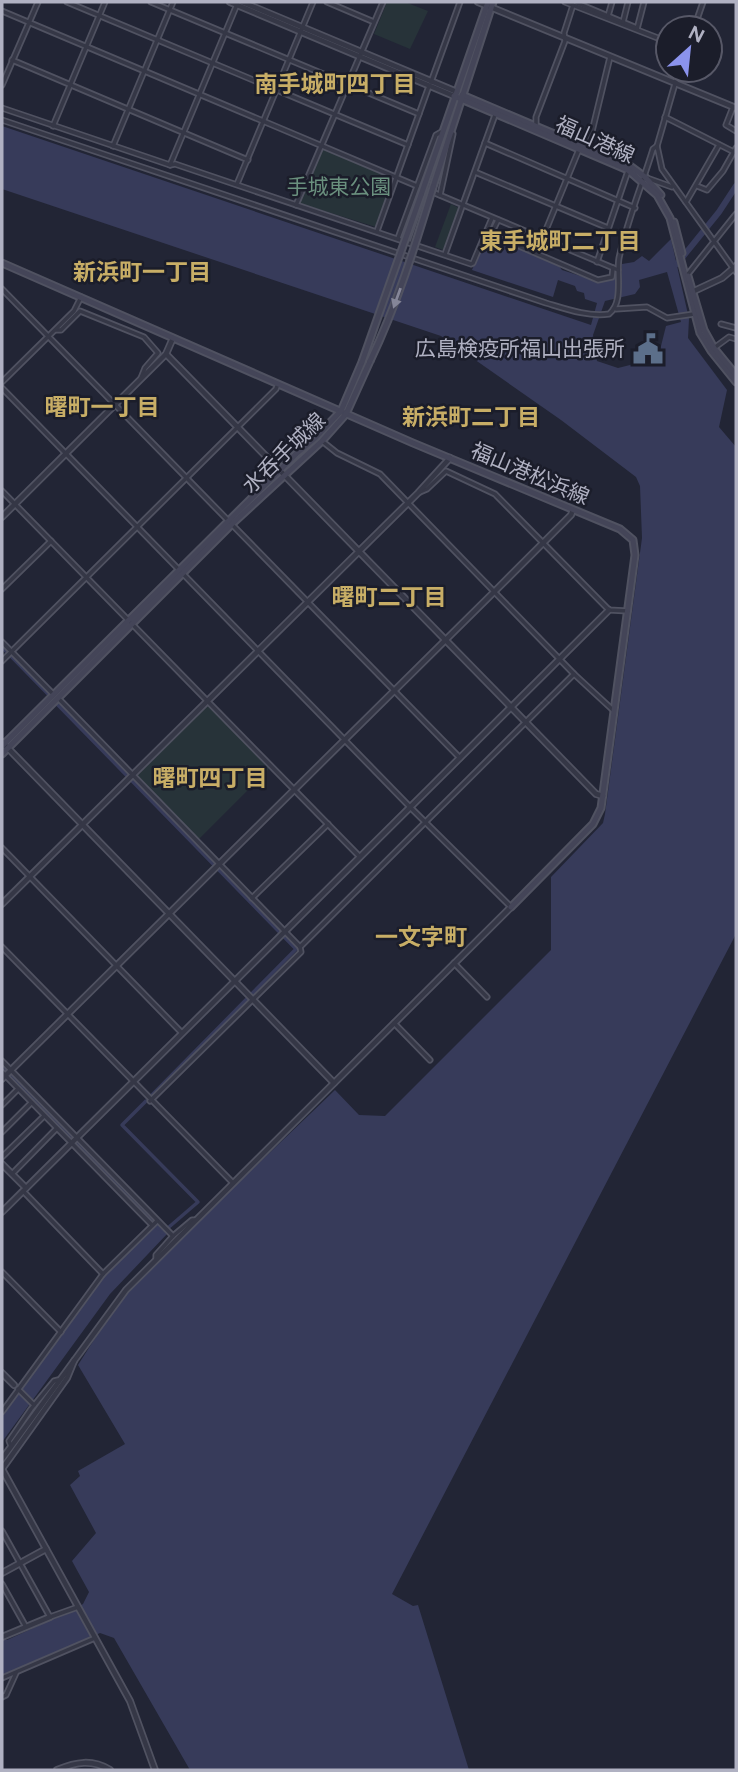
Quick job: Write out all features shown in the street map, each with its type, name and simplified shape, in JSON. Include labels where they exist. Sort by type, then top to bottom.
[{"type":"main road","points":[[458,96],[490,4]]},
{"type":"main road","name":"福山港線","points":[[458,96],[629,168]]},
{"type":"main road","name":"水呑手城線","points":[[283,472],[322,441],[344,412],[370,361],[395,305],[420,235],[458,96]]},
{"type":"main road","name":"水呑手城線","points":[[2,754],[4,745],[344,412],[443,131],[458,96]]},
{"type":"main road","name":"福山港線","points":[[497,112],[588,148],[629,168],[666,202],[700,321],[714,348],[736,375]]},
{"type":"main road","name":"福山港松浜線","points":[[2,263],[620,529],[634,540],[635,555],[603,796],[593,824],[511,906]]},
{"type":"main road","name":"福山港線","points":[[691,293],[692,314],[706,343],[736,382]]},
{"type":"street","points":[[2,85],[38,2]]},
{"type":"street","points":[[67,2],[408,145]]},
{"type":"street","points":[[52,126],[105,2]]},
{"type":"street","points":[[151,2],[419,114]]},
{"type":"street","points":[[113,146],[173,2]]},
{"type":"street","points":[[230,2],[239,3],[458,96]]},
{"type":"street","points":[[237,184],[313,2]]},
{"type":"street","points":[[327,2],[374,22]]},
{"type":"street","points":[[296,205],[383,2]]},
{"type":"street","points":[[377,231],[460,2]]},
{"type":"street","points":[[478,2],[490,4],[654,74]]},
{"type":"street","points":[[565,2],[592,9],[637,29]]},
{"type":"street","points":[[592,9],[595,2]]},
{"type":"street","points":[[607,16],[612,2]]},
{"type":"street","points":[[623,22],[628,2]]},
{"type":"street","points":[[637,29],[644,2]]},
{"type":"street","points":[[170,165],[239,3]]},
{"type":"street","points":[[576,4],[654,36]]},
{"type":"street","points":[[536,126],[536,117],[576,4]]},
{"type":"street","points":[[2,11],[417,186]]},
{"type":"street","points":[[588,148],[611,57]]},
{"type":"street","points":[[12,60],[247,160]]},
{"type":"street","points":[[674,84],[657,146],[662,169],[735,269],[691,293]]},
{"type":"street","points":[[680,84],[735,108],[726,125],[736,131]]},
{"type":"street","points":[[2,108],[471,264],[492,218]]},
{"type":"street","points":[[445,254],[497,112]]},
{"type":"street","points":[[665,117],[719,145],[735,150],[707,190],[697,186]]},
{"type":"street","points":[[2,120],[561,308],[594,315],[609,314],[615,309],[647,307],[667,318],[692,314]]},
{"type":"street","points":[[440,195],[451,149],[452,125]]},
{"type":"street","points":[[398,239],[436,135],[443,131]]},
{"type":"street","points":[[485,144],[635,208]]},
{"type":"street","points":[[686,202],[719,145]]},
{"type":"street","points":[[615,309],[621,250],[653,149],[657,146]]},
{"type":"street","points":[[543,238],[580,147]]},
{"type":"street","points":[[597,262],[629,168]]},
{"type":"street","points":[[475,172],[608,228]]},
{"type":"street","points":[[644,179],[674,187]]},
{"type":"street","points":[[412,243],[430,191],[618,270]]},
{"type":"street","points":[[686,273],[736,215]]},
{"type":"street","points":[[498,220],[491,234],[598,280],[612,277],[613,268]]},
{"type":"street","points":[[2,289],[460,758]]},
{"type":"street","points":[[2,1459],[126,1290],[511,906],[411,807],[2,385],[74,311],[81,297]]},
{"type":"street","points":[[56,330],[61,330],[80,311],[144,337],[158,353],[145,368],[140,380]]},
{"type":"street","points":[[721,324],[736,328]]},
{"type":"street","points":[[714,348],[729,337],[736,339]]},
{"type":"street","points":[[2,517],[166,354],[173,338]]},
{"type":"street","points":[[166,354],[596,794],[603,796]]},
{"type":"street","points":[[2,661],[187,479],[278,384]]},
{"type":"street","points":[[322,441],[337,453],[377,471],[574,674],[614,711]]},
{"type":"street","points":[[2,904],[408,503],[450,457]]},
{"type":"street","points":[[418,493],[448,471],[495,494],[609,610],[628,611]]},
{"type":"street","points":[[2,491],[360,857]]},
{"type":"street","points":[[6,1073],[294,791],[573,510]]},
{"type":"street","points":[[2,589],[51,541]]},
{"type":"street","points":[[2,1212],[609,610]]},
{"type":"street","points":[[2,642],[130,777],[252,898],[282,933],[300,947],[301,952],[150,1101]]},
{"type":"street","points":[[300,947],[574,674]]},
{"type":"street","points":[[4,745],[334,1083]]},
{"type":"street","points":[[252,898],[327,824]]},
{"type":"street","points":[[2,848],[182,1033]]},
{"type":"street","points":[[2,947],[233,1183]]},
{"type":"street","points":[[454,963],[487,997]]},
{"type":"street","points":[[394,1023],[430,1060]]},
{"type":"street","points":[[2,1061],[6,1073],[18,1089],[56,1129],[74,1140],[155,1223]]},
{"type":"street","points":[[6,1073],[155,1223],[171,1234]]},
{"type":"street","points":[[2,1105],[18,1089]]},
{"type":"street","points":[[2,1132],[31,1102]]},
{"type":"street","points":[[2,1157],[44,1116]]},
{"type":"street","points":[[12,1174],[56,1129]]},
{"type":"street","points":[[2,1164],[103,1274]]},
{"type":"street","points":[[156,1259],[171,1234],[196,1220]]},
{"type":"street","points":[[2,1412],[103,1274],[155,1223]]},
{"type":"street","points":[[2,1272],[61,1332]]},
{"type":"street","points":[[78,1354],[67,1378],[2,1469],[130,1701],[155,1770]]},
{"type":"street","points":[[2,1373],[33,1404]]},
{"type":"street","points":[[11,1446],[9,1441],[33,1404],[58,1380]]},
{"type":"street","points":[[2,1531],[50,1617]]},
{"type":"street","points":[[2,1573],[46,1549]]},
{"type":"street","points":[[2,1584],[26,1628]]},
{"type":"street","points":[[2,1637],[78,1607]]},
{"type":"street","points":[[2,1678],[95,1637]]},
{"type":"street","points":[[2,1697],[6,1695],[16,1673]]},
{"type":"street","points":[[57,1770],[82,1762],[101,1765],[110,1770]]},
{"type":"green space","points":[[387,2],[405,2],[428,11],[410,49],[374,34]]},
{"type":"green space","name":"手城東公園","points":[[322,149],[393,179],[376,227],[300,202]]},
{"type":"green space","points":[[451,204],[459,208],[443,250],[435,247]]},
{"type":"green space","points":[[208,705],[270,768],[198,840],[136,777]]},
{"type":"water","points":[[2,126],[591,325],[597,303],[585,299],[584,293],[577,291],[575,286],[558,280],[553,297],[472,270],[487,235],[559,266],[562,270],[599,282],[614,279],[621,281],[622,264],[634,262],[642,256],[649,261],[671,239],[689,319],[688,338],[727,390],[719,427],[736,447],[736,934],[392,1594],[413,1606],[418,1605],[469,1770],[190,1770],[114,1638],[100,1633],[2,1675],[2,1639],[7,1640],[73,1610],[83,1604],[89,1592],[72,1561],[96,1533],[70,1485],[80,1476],[78,1471],[125,1444],[78,1365],[134,1283],[335,1090],[359,1115],[385,1116],[551,950],[551,877],[603,823],[605,814],[642,538],[640,486],[636,477],[561,420],[441,336],[2,189]],"holes":[[[667,272],[681,322],[666,326],[658,358],[618,368],[597,361],[593,335],[605,301],[635,294],[640,287],[639,280]]]},
{"type":"water","points":[[157,1224],[167,1234],[110,1294],[2,1442],[2,1417],[104,1276]]},
{"type":"waterway","points":[[677,264],[719,212],[736,186]]},
{"type":"waterway","points":[[2,647],[48,694]]},
{"type":"waterway","points":[[57,704],[296,949],[151,1096]]},
{"type":"waterway","points":[[2,1067],[159,1229]]},
{"type":"waterway","points":[[146,1101],[122,1125],[198,1202],[162,1233]]},
{"type":"place","name":"広島検疫所福山出張所","points":[[648,349]]},
{"type":"district","name":"南手城町四丁目","points":[[335,84]]},
{"type":"district","name":"東手城町二丁目","points":[[560,241]]},
{"type":"district","name":"新浜町一丁目","points":[[142,272]]},
{"type":"district","name":"曙町一丁目","points":[[102,407]]},
{"type":"district","name":"新浜町二丁目","points":[[471,417]]},
{"type":"district","name":"曙町二丁目","points":[[389,597]]},
{"type":"district","name":"曙町四丁目","points":[[210,778]]},
{"type":"district","name":"一文字町","points":[[421,937]]}]
